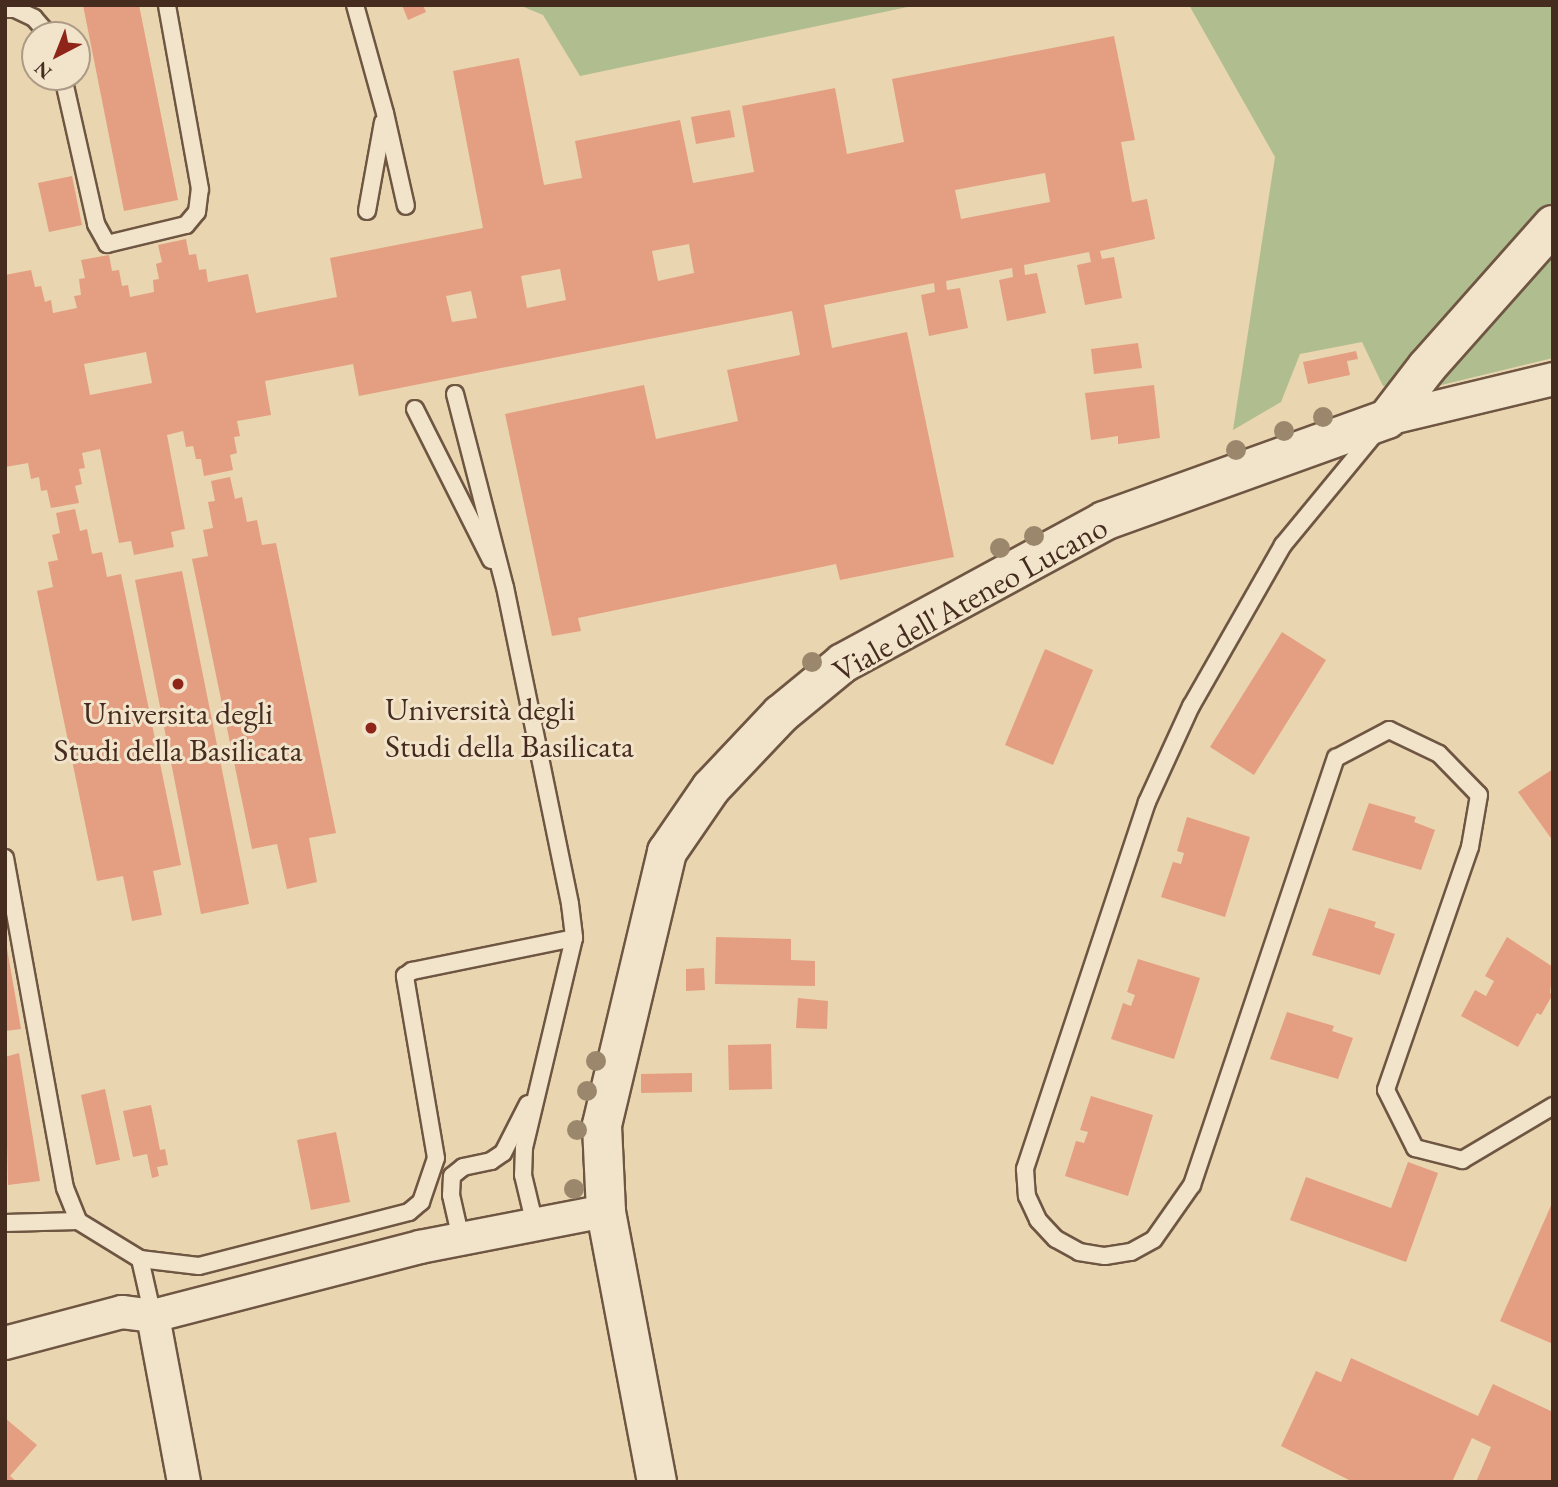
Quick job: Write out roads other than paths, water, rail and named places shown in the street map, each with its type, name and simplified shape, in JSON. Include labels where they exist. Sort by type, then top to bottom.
[{"type":"street","points":[[1387,419],[1427,367],[1553,225]]},
{"type":"street","points":[[1387,419],[1553,379]]},
{"type":"street","name":"Viale dell'Ateneo Lucano","points":[[657,1482],[606,1211],[602,1125],[667,852],[711,788],[781,714],[844,663],[1104,521],[1387,419]]},
{"type":"street","points":[[5,1343],[122,1312],[153,1316],[420,1247],[606,1211]]},
{"type":"street","points":[[153,1316],[184,1482]]},
{"type":"lane","points":[[66,91],[96,224],[107,244],[186,225],[197,212],[200,189],[167,5]]},
{"type":"lane","points":[[355,5],[385,113],[406,206]]},
{"type":"lane","points":[[5,9],[15,9],[37,21]]},
{"type":"lane","points":[[367,211],[385,113]]},
{"type":"lane","points":[[455,394],[505,587],[570,904],[574,938],[524,1148],[523,1175],[535,1225]]},
{"type":"lane","points":[[415,409],[505,587]]},
{"type":"lane","points":[[1387,419],[1283,545],[1191,706],[1147,802],[1116,894],[1025,1169],[1027,1196],[1038,1220],[1056,1239],[1079,1252],[1105,1256],[1131,1252],[1154,1239],[1192,1185],[1336,758],[1389,730],[1439,754],[1479,795],[1470,847],[1386,1090],[1415,1148],[1462,1160],[1553,1106]]},
{"type":"lane","points":[[5,858],[65,1188],[78,1221]]},
{"type":"lane","points":[[5,1223],[78,1221],[140,1259],[199,1266],[410,1212],[421,1202],[436,1158],[404,985],[405,976],[412,971],[574,938]]},
{"type":"lane","points":[[461,1239],[451,1195],[452,1176],[463,1167],[491,1161],[503,1153],[537,1086]]},
{"type":"lane","points":[[140,1259],[153,1316]]},
{"type":"place","name":"Universita degli Studi della Basilicata","points":[[178,684]]},
{"type":"place","name":"Università degli Studi della Basilicata","points":[[371,728]]}]
